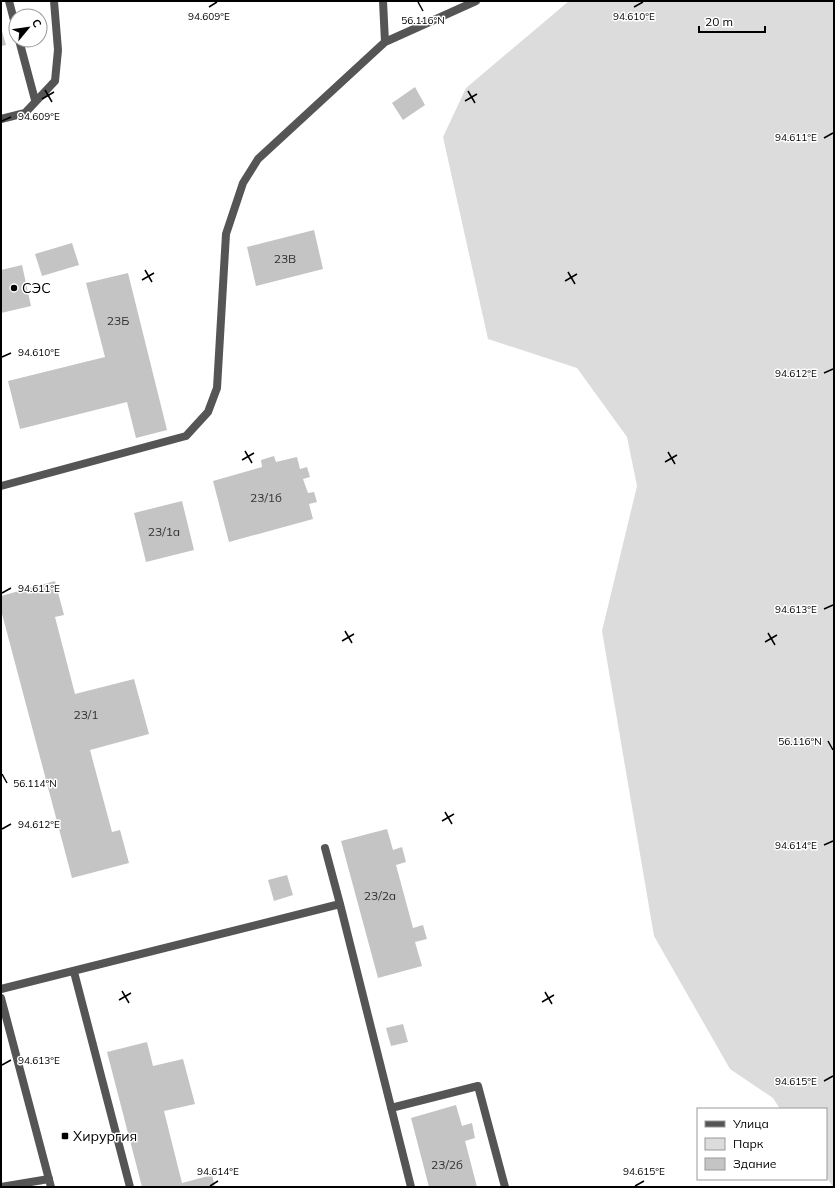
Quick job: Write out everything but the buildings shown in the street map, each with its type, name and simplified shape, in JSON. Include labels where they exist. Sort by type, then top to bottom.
[{"type":"street","points":[[1,119],[25,112],[55,81],[58,50],[54,1]]},
{"type":"street","points":[[383,1],[385,42]]},
{"type":"street","points":[[1,486],[186,436],[208,412],[217,388],[226,234],[243,183],[258,159],[385,42],[476,1]]},
{"type":"street","points":[[21,48],[35,100]]},
{"type":"street","points":[[325,848],[411,1187]]},
{"type":"street","points":[[1,990],[340,904]]},
{"type":"street","points":[[74,972],[130,1187]]},
{"type":"street","points":[[1,998],[50,1183],[1,1187]]},
{"type":"street","points":[[392,1108],[478,1086],[505,1187]]},
{"type":"green space","points":[[569,1],[834,1],[834,1187],[830,1187],[832,1185],[827,1178],[827,1108],[779,1108],[773,1098],[730,1069],[654,936],[602,631],[637,486],[627,437],[577,368],[488,339],[443,137],[466,88]]},
{"type":"place","name":"СЭС","points":[[14,288]]},
{"type":"place","name":"Хирургия","points":[[65,1136]]}]
